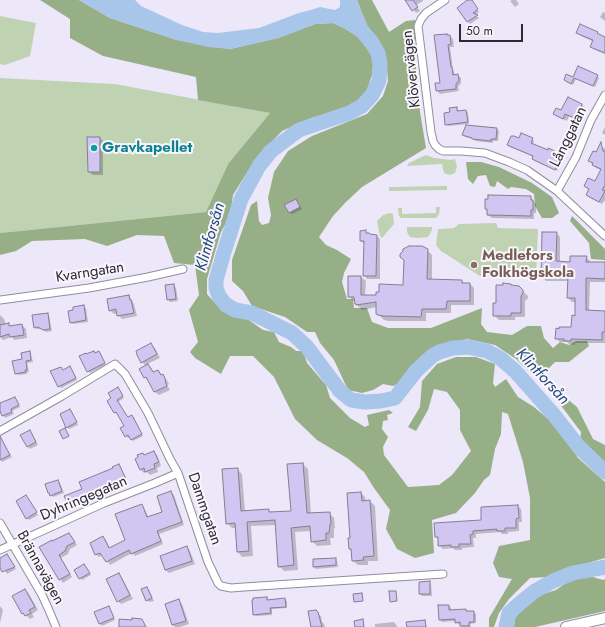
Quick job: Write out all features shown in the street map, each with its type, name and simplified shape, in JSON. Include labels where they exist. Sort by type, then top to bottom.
[{"type":"main road","points":[[566,627],[605,618]]},
{"type":"street","name":"Klövervägen","points":[[445,0],[426,14],[421,19],[418,26],[433,141],[435,146],[442,151],[485,153],[527,170],[557,191]]},
{"type":"street","name":"Långgatan","points":[[557,191],[576,157],[591,120],[605,95]]},
{"type":"street","points":[[557,191],[605,236]]},
{"type":"street","name":"Kvarngatan","points":[[0,300],[89,288],[184,269]]},
{"type":"street","name":"Dammgatan","points":[[0,431],[115,364],[129,380],[148,413],[178,473],[208,562],[218,583],[221,586],[231,588],[443,574]]},
{"type":"street","name":"Dyhringegatan","points":[[0,550],[104,503],[178,473]]},
{"type":"street","name":"Brännavägen","points":[[0,523],[42,595],[56,627]]},
{"type":"green space","points":[[40,0],[79,0],[110,18],[177,40],[230,49],[278,38],[315,24],[333,23],[358,37],[374,59],[372,75],[365,96],[341,110],[311,118],[282,131],[265,149],[248,171],[233,195],[230,216],[221,232],[207,279],[207,294],[223,312],[246,318],[263,330],[274,332],[279,342],[296,351],[303,351],[307,363],[326,385],[330,398],[350,418],[365,427],[369,425],[367,415],[389,410],[393,413],[387,415],[388,420],[383,421],[382,429],[388,437],[383,447],[384,455],[408,487],[439,485],[452,475],[471,451],[460,430],[460,410],[447,392],[434,389],[428,410],[416,431],[408,427],[420,407],[422,381],[437,364],[456,357],[476,357],[495,364],[493,383],[495,387],[506,379],[518,397],[534,407],[554,424],[578,458],[605,482],[605,558],[567,569],[548,577],[530,578],[509,599],[499,613],[494,627],[489,627],[489,618],[512,579],[499,577],[493,563],[499,546],[530,540],[530,498],[523,462],[508,414],[502,412],[501,434],[495,449],[490,475],[456,513],[432,520],[434,553],[415,558],[397,549],[386,529],[390,510],[364,472],[347,458],[317,440],[295,419],[274,377],[253,356],[230,356],[221,374],[195,358],[190,352],[198,342],[189,310],[199,295],[195,265],[174,263],[164,236],[137,235],[107,246],[85,239],[32,241],[16,251],[0,255],[0,233],[206,212],[228,164],[270,113],[198,100],[196,77],[103,56],[70,38],[70,19]]},
{"type":"green space","points":[[357,0],[372,0],[389,32],[406,21],[415,20],[415,57],[420,112],[426,148],[362,187],[333,216],[319,237],[326,245],[351,259],[344,273],[342,282],[347,299],[353,299],[354,308],[367,308],[372,322],[388,328],[431,328],[482,308],[481,324],[487,332],[512,335],[527,326],[541,326],[544,338],[553,348],[560,342],[569,345],[576,341],[587,341],[589,346],[569,362],[555,362],[548,369],[533,375],[516,359],[495,345],[467,339],[441,348],[433,348],[428,354],[414,364],[402,382],[393,386],[383,384],[373,390],[362,393],[348,390],[334,360],[320,343],[315,332],[307,332],[285,317],[252,306],[243,291],[232,281],[232,260],[251,205],[257,201],[259,221],[262,225],[269,223],[271,215],[268,198],[274,172],[288,151],[312,136],[367,114],[383,96],[388,81],[386,57],[367,25]]},
{"type":"green space","points":[[0,16],[36,23],[30,56],[5,65],[0,64]]},
{"type":"green space","points":[[0,78],[115,84],[270,113],[228,164],[206,212],[0,233]]},
{"type":"green space","points":[[426,155],[434,158],[455,159],[457,167],[455,173],[450,175],[444,173],[442,164],[407,166],[409,163]]},
{"type":"green space","points":[[466,162],[481,162],[499,167],[532,183],[552,197],[559,213],[552,218],[542,218],[535,206],[534,194],[526,189],[511,187],[508,189],[497,181],[495,187],[490,186],[486,175],[478,176],[473,184],[468,179]]},
{"type":"green space","points":[[447,186],[447,190],[389,191],[389,187]]},
{"type":"green space","points":[[436,207],[440,207],[439,214],[436,218],[401,218],[399,216],[398,208],[402,208],[402,214],[436,213]]},
{"type":"green space","points":[[390,213],[393,214],[394,224],[382,238],[380,236],[377,221],[383,215]]},
{"type":"green space","points":[[572,216],[605,249],[605,260],[591,259],[589,243],[570,221]]},
{"type":"green space","points":[[496,223],[498,228],[538,229],[536,277],[480,276],[441,251],[436,245],[438,229],[454,228],[459,224]]},
{"type":"green space","points":[[407,227],[432,227],[432,230],[428,237],[418,238],[410,237],[407,232]]},
{"type":"green space","points":[[565,397],[577,407],[593,439],[605,445],[605,464],[580,441],[581,432],[556,399]]},
{"type":"green space","points":[[586,575],[603,580],[605,579],[605,611],[535,627],[514,627],[515,618],[524,607],[540,595],[556,590],[573,578]]},
{"type":"water","points":[[79,0],[135,0],[141,6],[182,25],[203,32],[218,33],[259,28],[320,7],[335,10],[340,7],[340,0],[357,0],[367,25],[376,38],[365,46],[358,37],[344,28],[332,23],[315,24],[279,38],[230,49],[208,47],[177,40],[110,18]]},
{"type":"building","points":[[405,0],[413,0],[418,7],[412,11]]},
{"type":"building","points":[[467,0],[472,0],[478,9],[473,13],[478,15],[467,22],[457,8]]},
{"type":"building","points":[[580,24],[598,32],[597,33],[605,37],[605,53],[590,47],[593,40],[576,33]]},
{"type":"building","points":[[434,35],[450,35],[451,44],[448,45],[453,75],[458,74],[459,80],[456,84],[456,89],[436,91],[435,83],[440,83]]},
{"type":"building","points":[[578,66],[598,75],[593,86],[574,78],[571,84],[564,80],[566,74],[573,77]]},
{"type":"building","points":[[568,97],[582,104],[581,107],[583,108],[577,119],[565,114],[563,119],[553,114],[556,108],[561,110]]},
{"type":"building","points":[[457,107],[457,111],[466,110],[468,122],[445,125],[444,113],[450,112],[449,108]]},
{"type":"building","points":[[466,125],[497,128],[496,139],[491,139],[491,141],[472,139],[462,135]]},
{"type":"building","points":[[521,133],[533,138],[531,143],[548,150],[548,148],[555,151],[552,156],[560,159],[555,170],[532,159],[533,156],[507,145],[511,136],[519,138]]},
{"type":"building","name":"Gravkapellet","points":[[87,137],[100,137],[100,172],[88,172]]},
{"type":"building","points":[[601,142],[603,151],[605,152],[605,185],[602,190],[605,191],[599,202],[586,195],[589,189],[584,186],[588,178],[595,181],[601,169],[592,165],[593,163],[588,161],[593,151],[596,152]]},
{"type":"building","points":[[488,195],[531,196],[531,200],[533,200],[533,210],[531,210],[531,216],[487,215],[487,209],[485,209],[485,199],[488,199]]},
{"type":"building","points":[[296,199],[300,207],[289,213],[284,205]]},
{"type":"building","points":[[366,230],[366,233],[377,235],[376,276],[363,276],[364,241],[360,241],[360,231]]},
{"type":"building","points":[[542,232],[557,232],[556,261],[570,262],[570,256],[587,256],[586,262],[605,262],[605,279],[586,278],[586,310],[605,311],[605,332],[602,332],[602,340],[571,339],[571,341],[564,341],[564,339],[555,339],[556,328],[571,327],[572,315],[575,316],[575,298],[567,298],[568,277],[541,277]]},
{"type":"building","points":[[409,246],[422,246],[428,249],[427,279],[462,280],[462,283],[470,283],[470,301],[447,301],[446,309],[422,309],[421,317],[383,316],[376,314],[376,302],[356,305],[354,297],[348,297],[348,276],[361,276],[361,295],[376,295],[376,292],[379,292],[379,284],[403,285],[404,260],[400,257],[400,254],[403,249]]},
{"type":"building","points":[[503,283],[519,286],[523,290],[521,296],[521,313],[511,313],[511,316],[493,316],[493,303],[496,303],[496,285],[503,285]]},
{"type":"building","points":[[174,284],[176,299],[167,300],[165,285]]},
{"type":"building","points":[[129,295],[134,313],[117,316],[116,309],[109,311],[107,299]]},
{"type":"building","points":[[84,305],[86,320],[70,323],[68,311],[73,310],[73,307]]},
{"type":"building","points":[[48,313],[50,329],[43,330],[38,327],[34,328],[32,315]]},
{"type":"building","points":[[9,323],[9,326],[22,324],[24,335],[10,337],[9,334],[0,337],[0,325]]},
{"type":"building","points":[[151,343],[157,354],[141,363],[136,351]]},
{"type":"building","points":[[30,351],[31,360],[26,361],[26,372],[15,374],[12,361],[22,359],[21,353]]},
{"type":"building","points":[[94,351],[95,353],[99,351],[105,363],[87,372],[79,356]]},
{"type":"building","points":[[148,364],[153,372],[158,370],[161,375],[163,374],[167,386],[154,392],[146,377],[144,378],[139,369]]},
{"type":"building","points":[[70,366],[76,378],[58,387],[50,371],[61,367],[63,370]]},
{"type":"building","points":[[118,387],[123,396],[117,400],[128,417],[132,415],[142,434],[131,440],[128,435],[125,437],[120,428],[124,426],[116,412],[114,413],[107,401],[111,398],[108,393]]},
{"type":"building","points":[[15,397],[19,405],[11,409],[12,412],[2,416],[0,411],[0,403]]},
{"type":"building","points":[[70,409],[77,422],[66,428],[60,414]]},
{"type":"building","points":[[65,428],[69,436],[63,439],[59,431]]},
{"type":"building","points":[[30,430],[36,442],[27,447],[20,435]]},
{"type":"building","points":[[0,436],[10,455],[0,460]]},
{"type":"building","points":[[154,451],[159,462],[154,464],[155,468],[145,472],[144,468],[140,470],[135,459],[138,457],[137,455],[143,453],[144,455]]},
{"type":"building","points":[[303,463],[307,513],[330,512],[331,524],[329,533],[326,533],[326,540],[311,542],[310,526],[291,528],[294,565],[278,567],[275,520],[247,522],[249,551],[237,552],[235,523],[226,524],[222,469],[238,468],[241,511],[269,509],[269,512],[291,511],[287,464]]},
{"type":"building","points":[[119,464],[126,479],[68,504],[64,496],[82,489],[79,482]]},
{"type":"building","points":[[58,480],[62,491],[50,496],[45,484]]},
{"type":"building","points":[[171,491],[182,522],[157,531],[161,541],[131,554],[129,550],[106,562],[100,553],[95,555],[90,543],[103,536],[109,548],[125,540],[115,514],[142,504],[147,517],[162,512],[157,496]]},
{"type":"building","points":[[361,492],[362,501],[370,500],[374,556],[363,557],[364,560],[352,561],[348,538],[350,538],[347,493]]},
{"type":"building","points":[[26,495],[37,512],[26,519],[16,501]]},
{"type":"building","points":[[518,505],[519,518],[516,519],[516,528],[505,528],[505,531],[497,531],[497,529],[473,531],[473,534],[470,535],[471,544],[459,544],[459,547],[451,547],[451,545],[438,546],[438,537],[435,537],[434,523],[481,520],[481,507]]},
{"type":"building","points":[[69,533],[75,542],[67,546],[65,551],[59,555],[70,574],[59,580],[39,547]]},
{"type":"building","points":[[187,546],[192,561],[165,570],[160,556]]},
{"type":"building","points":[[7,554],[15,567],[2,572],[0,568],[0,558]]},
{"type":"building","points":[[336,558],[336,565],[313,567],[313,559]]},
{"type":"building","points":[[84,564],[90,573],[79,579],[74,570]]},
{"type":"building","points":[[119,573],[130,595],[117,602],[106,579]]},
{"type":"building","points":[[430,581],[430,594],[419,594],[419,582]]},
{"type":"building","points":[[147,587],[152,598],[146,601],[141,589]]},
{"type":"building","points":[[25,589],[35,607],[29,610],[31,613],[25,616],[23,613],[22,614],[12,596]]},
{"type":"building","points":[[389,591],[396,591],[397,601],[390,602]]},
{"type":"building","points":[[362,593],[363,601],[354,602],[353,594]]},
{"type":"building","points":[[267,597],[267,600],[285,598],[286,607],[270,608],[271,613],[253,615],[253,598]]},
{"type":"building","points":[[179,599],[186,621],[172,625],[165,604]]},
{"type":"building","points":[[438,605],[449,605],[449,610],[466,609],[466,611],[474,611],[474,622],[469,622],[469,626],[460,626],[460,622],[455,623],[455,619],[439,620]]},
{"type":"building","points":[[109,606],[114,618],[99,624],[94,612]]},
{"type":"building","points":[[316,610],[318,612],[322,627],[311,627],[308,611]]},
{"type":"building","points":[[132,618],[142,619],[146,627],[119,627],[119,619],[132,620]]},
{"type":"building","points":[[363,619],[364,627],[355,627],[354,621]]},
{"type":"building","points":[[425,620],[426,627],[407,627],[406,622]]},
{"type":"waterway","name":"Klintforsån","points":[[357,26],[371,41],[378,53],[380,64],[379,81],[372,95],[362,106],[349,113],[299,130],[271,151],[259,166],[241,199],[224,252],[216,280],[216,288],[219,296],[225,304],[235,310],[252,313],[292,333],[307,347],[340,391],[351,400],[365,402],[395,398],[416,371],[432,356],[439,352],[453,348],[468,347],[487,351],[500,358],[515,371],[554,415],[579,447],[605,472]]},
{"type":"waterway","name":"Klintforsån","points":[[506,627],[509,613],[535,591],[553,581],[573,573],[605,567]]},
{"type":"place","name":"Gravkapellet","points":[[94,148]]},
{"type":"place","name":"Medlefors Folkhögskola","points":[[474,265]]}]
